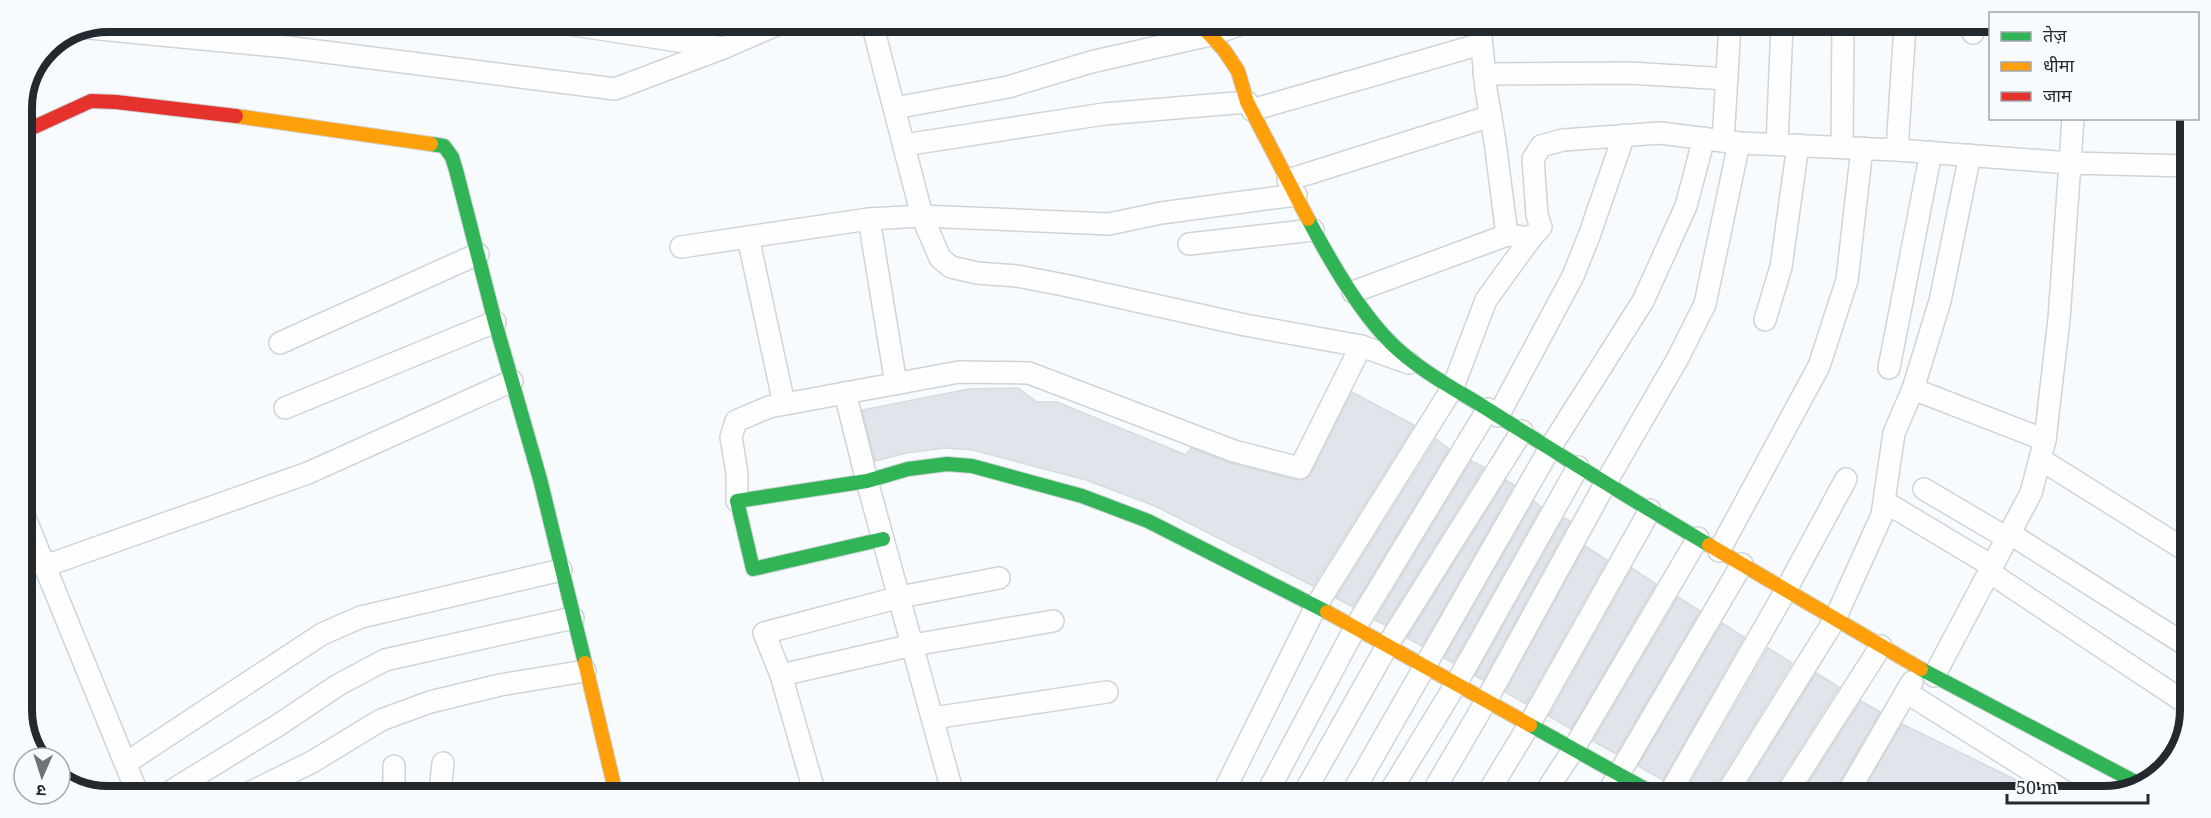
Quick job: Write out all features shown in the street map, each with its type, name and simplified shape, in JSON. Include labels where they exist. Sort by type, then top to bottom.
[{"type":"street","points":[[130,32],[285,47],[615,89],[723,48],[756,32]]},
{"type":"street","points":[[620,32],[723,48]]},
{"type":"street","points":[[874,32],[922,216],[940,258],[951,267],[977,273],[1017,276],[1245,325],[1361,346],[1425,369]]},
{"type":"street","points":[[895,108],[1008,87],[1195,32]]},
{"type":"street","points":[[1208,32],[1224,50],[1238,71],[1250,106],[1313,230],[1372,323],[1393,345],[1425,369],[1605,484],[1927,673],[2132,781]]},
{"type":"street","points":[[1436,786],[1678,358],[1705,304],[1722,141],[1730,32]]},
{"type":"street","points":[[1777,144],[1782,32]]},
{"type":"street","points":[[1719,550],[1819,366],[1847,280],[1852,148],[1844,32]]},
{"type":"street","points":[[1897,150],[1905,32]]},
{"type":"street","points":[[904,145],[1104,114],[1250,106],[1480,34],[1507,236]]},
{"type":"street","points":[[1484,74],[1630,73],[1727,79]]},
{"type":"street","points":[[32,128],[91,101],[289,122],[444,146],[452,157],[456,170],[495,322],[540,479],[614,786]]},
{"type":"street","points":[[681,247],[869,219],[922,216],[1109,224],[1292,188],[1491,116]]},
{"type":"street","points":[[1852,786],[1906,692],[1927,673],[1990,569],[2031,493],[2042,449],[2059,319],[2073,120]]},
{"type":"street","points":[[1226,786],[1316,606],[1453,387],[1486,300],[1541,227],[1537,215],[1533,159],[1541,146],[1563,140],[1660,133],[1722,141],[1897,150],[2070,163],[2179,166]]},
{"type":"street","points":[[1271,786],[1355,628],[1493,412],[1573,276],[1623,135]]},
{"type":"street","points":[[1356,786],[1550,448],[1643,301],[1686,206],[1722,141]]},
{"type":"street","points":[[1765,320],[1781,267],[1798,145]]},
{"type":"street","points":[[1889,368],[1931,153]]},
{"type":"street","points":[[1731,786],[1835,619],[1882,515],[1888,460],[1894,434],[1913,389],[1940,302],[1970,155]]},
{"type":"street","points":[[869,219],[896,384]]},
{"type":"street","points":[[1189,244],[1313,230]]},
{"type":"street","points":[[1353,292],[1507,236],[1531,238]]},
{"type":"street","points":[[748,237],[784,404]]},
{"type":"street","points":[[280,343],[478,254]]},
{"type":"street","points":[[285,408],[495,322]]},
{"type":"street","points":[[883,539],[753,569],[738,501],[737,473],[731,437],[736,421],[769,407],[959,372],[1029,373],[1234,451],[1300,468],[1361,346]]},
{"type":"street","points":[[45,566],[308,473],[512,381]]},
{"type":"street","points":[[1913,389],[2042,449],[2180,546]]},
{"type":"street","points":[[845,393],[951,786]]},
{"type":"street","points":[[1308,786],[1387,646],[1522,431]]},
{"type":"street","points":[[738,501],[867,481],[908,469],[947,464],[972,465],[1082,496],[1148,521],[1316,606],[1639,786]]},
{"type":"street","points":[[1394,786],[1456,684],[1578,466]]},
{"type":"street","points":[[1674,786],[1786,590],[1846,479]]},
{"type":"street","points":[[1923,489],[2008,536],[2180,641]]},
{"type":"street","points":[[1885,502],[1990,569],[2180,699]]},
{"type":"street","points":[[1492,786],[1650,510]]},
{"type":"street","points":[[32,537],[135,786]]},
{"type":"street","points":[[1550,786],[1698,538]]},
{"type":"street","points":[[1610,786],[1742,564]]},
{"type":"street","points":[[126,764],[322,634],[361,617],[561,570]]},
{"type":"street","points":[[813,786],[781,675],[764,633],[900,597],[999,578]]},
{"type":"street","points":[[179,786],[338,686],[385,660],[573,618]]},
{"type":"street","points":[[781,675],[913,645],[1053,621]]},
{"type":"street","points":[[1791,786],[1881,646]]},
{"type":"street","points":[[263,786],[312,762],[381,720],[430,702],[500,686],[585,671]]},
{"type":"street","points":[[933,718],[1107,692]]},
{"type":"street","points":[[1906,692],[2056,786]]},
{"type":"street","points":[[441,786],[443,763]]},
{"type":"street","points":[[394,766],[394,786]]},
{"type":"building","points":[[1018,388],[1037,402],[1057,402],[1186,455],[1191,448],[1231,463],[1297,480],[1307,478],[1311,474],[1352,392],[1414,425],[1313,586],[1155,506],[1086,480],[973,450],[945,448],[906,453],[875,461],[862,410],[969,389]]},
{"type":"building","points":[[1436,439],[1449,449],[1353,607],[1336,598]]},
{"type":"building","points":[[1471,461],[1484,467],[1385,625],[1375,620]]},
{"type":"building","points":[[1506,480],[1514,485],[1422,646],[1407,638]]},
{"type":"building","points":[[1534,501],[1541,507],[1453,663],[1444,658]]},
{"type":"building","points":[[1564,518],[1570,521],[1483,680],[1475,676]]},
{"type":"building","points":[[1585,546],[1607,560],[1526,704],[1505,692]]},
{"type":"building","points":[[1632,568],[1656,584],[1571,729],[1549,716]]},
{"type":"building","points":[[1678,597],[1700,611],[1616,754],[1593,741]]},
{"type":"building","points":[[1722,623],[1744,637],[1663,780],[1638,766]]},
{"type":"building","points":[[1768,648],[1792,663],[1716,786],[1689,786]]},
{"type":"building","points":[[1816,673],[1839,687],[1776,786],[1746,786]]},
{"type":"building","points":[[1861,701],[1880,712],[1837,786],[1806,786]]},
{"type":"building","points":[[1902,724],[2029,786],[1866,786]]},
{"type":"traffic: fast","points":[[431,144],[444,146],[452,157],[456,170],[495,322],[540,479],[585,663]]},
{"type":"traffic: fast","points":[[1308,219],[1335,267],[1367,316],[1391,343],[1414,363],[1600,480],[1709,545]]},
{"type":"traffic: fast","points":[[883,539],[753,569],[737,501],[867,481],[908,469],[947,464],[972,466],[1082,496],[1148,521],[1327,612]]},
{"type":"traffic: fast","points":[[1921,669],[2132,781]]},
{"type":"traffic: fast","points":[[1530,725],[1640,786]]},
{"type":"traffic: slow","points":[[1207,32],[1224,50],[1238,71],[1247,102],[1308,219]]},
{"type":"traffic: slow","points":[[236,116],[431,144]]},
{"type":"traffic: slow","points":[[1709,545],[1921,669]]},
{"type":"traffic: slow","points":[[1327,612],[1530,725]]},
{"type":"traffic: slow","points":[[585,663],[614,786]]},
{"type":"traffic: jam","points":[[32,128],[91,101],[236,116]]}]
